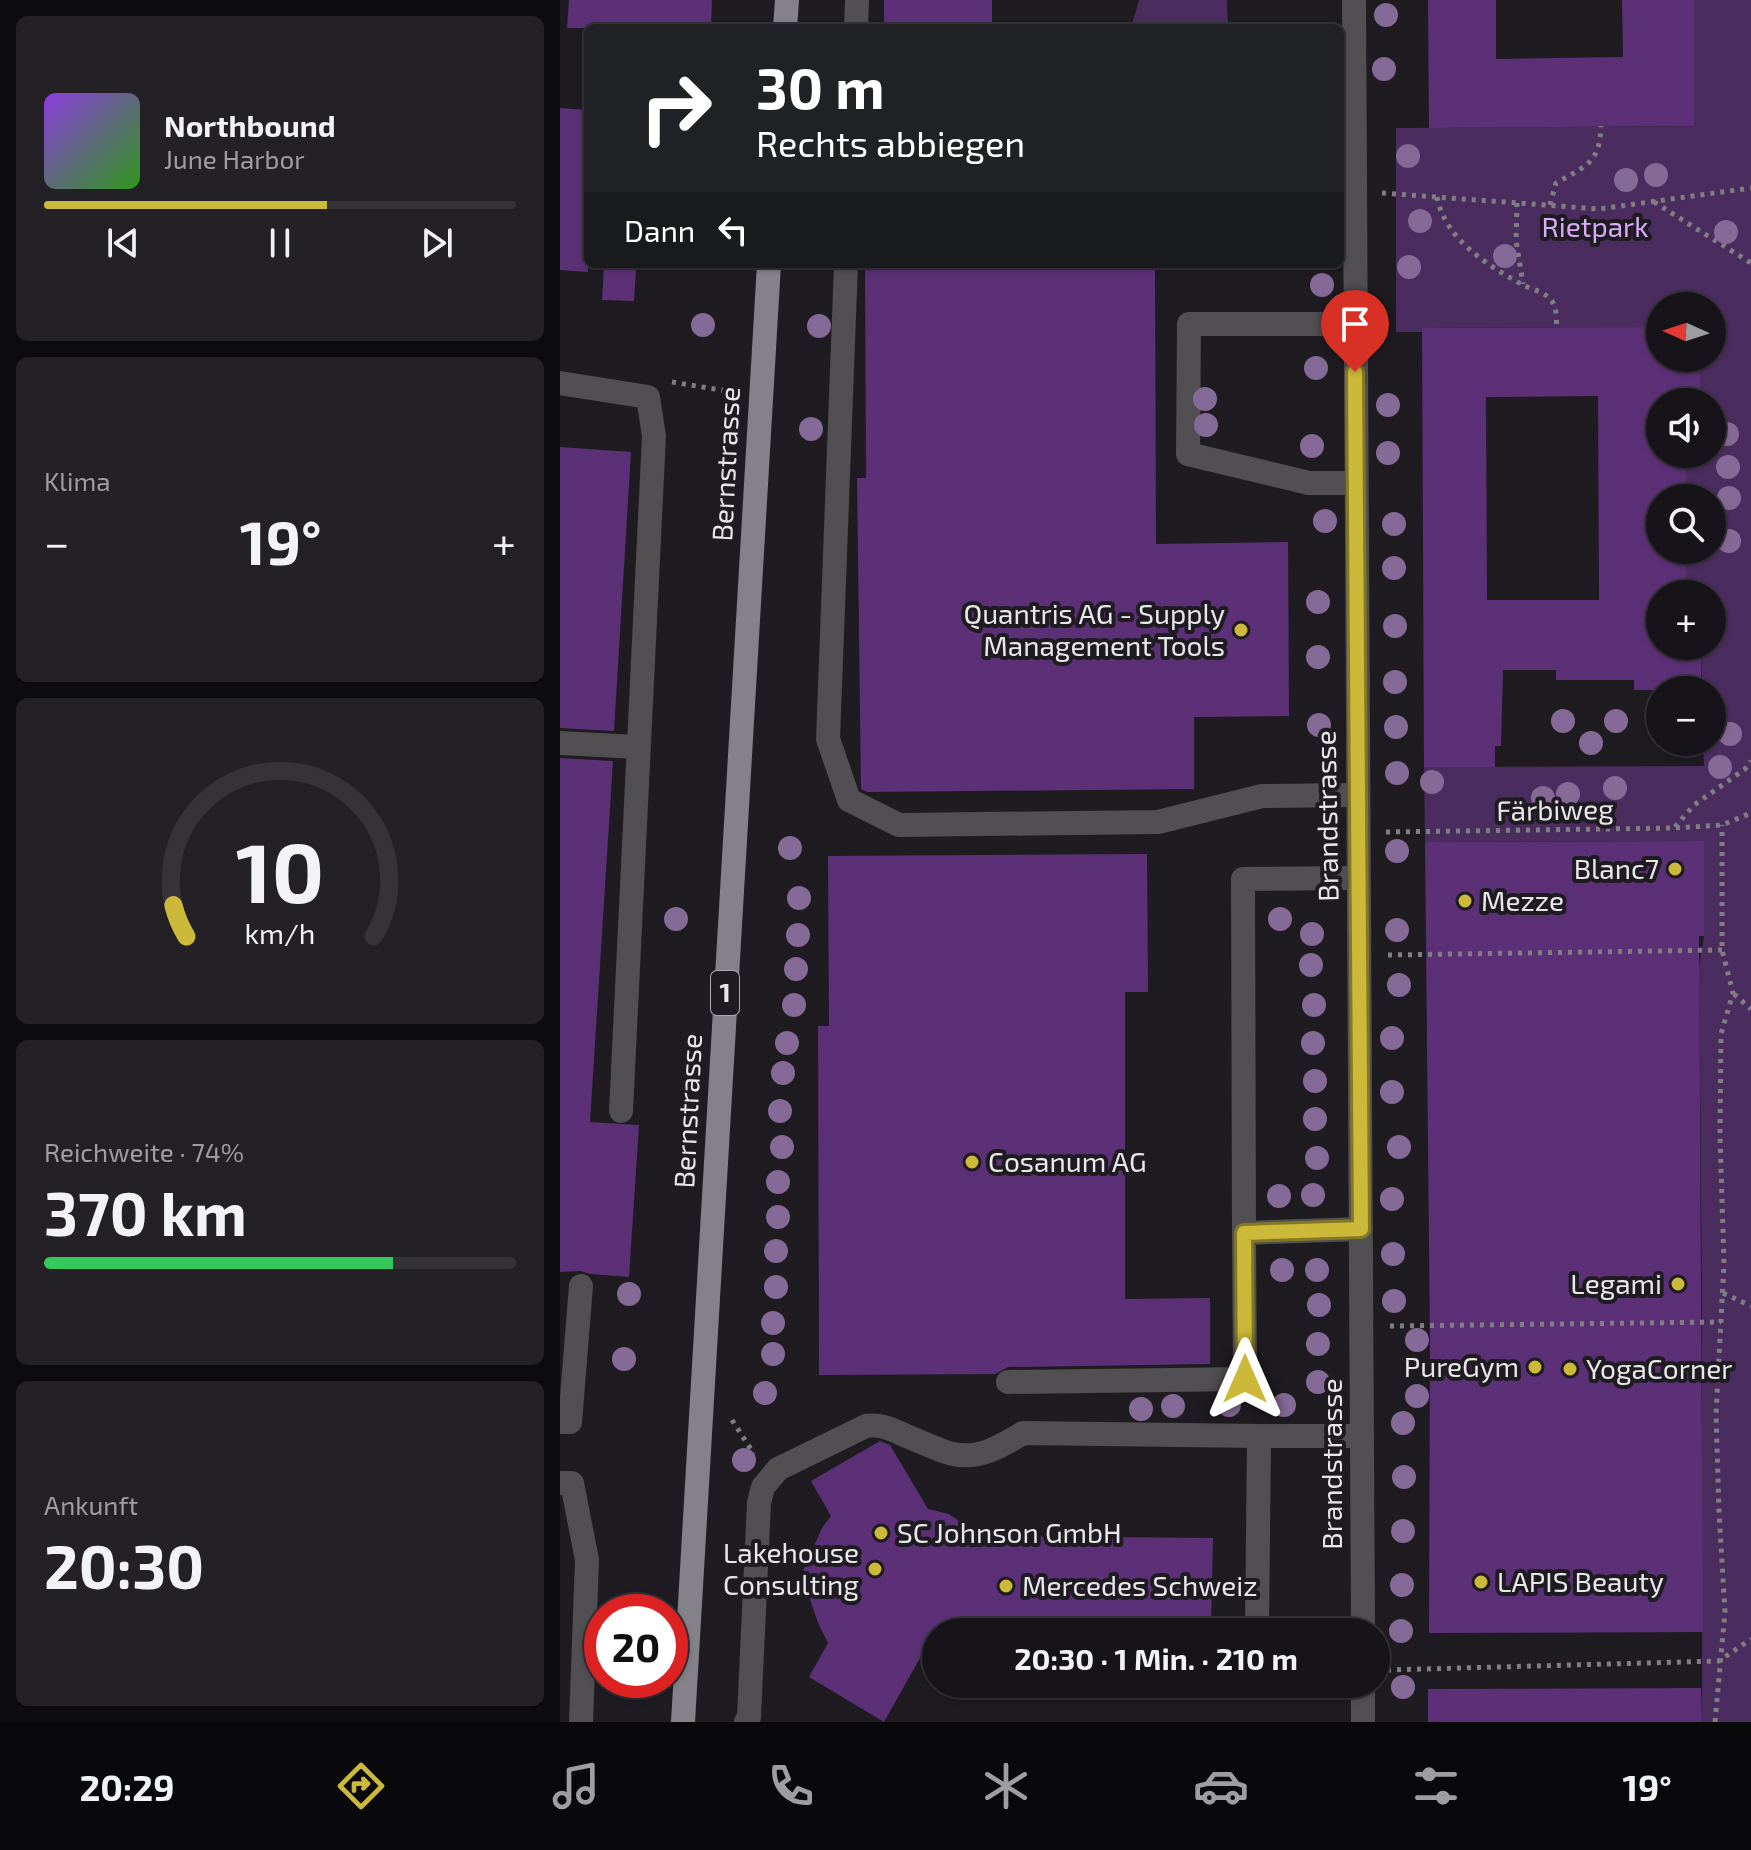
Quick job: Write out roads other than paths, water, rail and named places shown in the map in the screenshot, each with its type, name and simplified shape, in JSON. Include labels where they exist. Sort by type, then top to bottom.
[{"type":"main road","points":[[785,24],[787,0]]},
{"type":"main road","name":"Bernstrasse","points":[[683,1722],[769,268]]},
{"type":"street","points":[[856,24],[857,0]]},
{"type":"street","name":"Brandstrasse","points":[[1354,0],[1363,1618]]},
{"type":"street","points":[[846,268],[828,739],[849,800],[899,825],[1158,822],[1262,796],[1356,795]]},
{"type":"street","points":[[1355,324],[1189,324],[1188,454],[1309,483],[1355,483]]},
{"type":"street","points":[[560,383],[648,397],[654,436],[621,1111]]},
{"type":"street","points":[[560,743],[637,747]]},
{"type":"street","points":[[1008,1382],[1245,1379],[1243,879],[1358,878]]},
{"type":"street","points":[[1244,1233],[1361,1229]]},
{"type":"street","points":[[560,1422],[570,1422],[581,1286]]},
{"type":"street","points":[[746,1722],[749,1717],[759,1503],[763,1487],[778,1469],[866,1426],[879,1424],[946,1453],[973,1457],[998,1448],[1023,1433],[1361,1436]]},
{"type":"street","points":[[1257,1618],[1259,1436]]},
{"type":"street","points":[[560,1483],[572,1483],[587,1560],[581,1722]]},
{"type":"street","points":[[1363,1698],[1363,1722]]},
{"type":"place","name":"Quantris AG - Supply Management Tools","points":[[1241,630]]},
{"type":"place","name":"Blanc7","points":[[1675,869]]},
{"type":"place","name":"Mezze","points":[[1465,901]]},
{"type":"place","name":"Cosanum AG","points":[[972,1162]]},
{"type":"place","name":"Legami","points":[[1678,1284]]},
{"type":"place","name":"PureGym","points":[[1535,1367]]},
{"type":"place","name":"YogaCorner","points":[[1570,1369]]},
{"type":"place","name":"SC Johnson GmbH","points":[[881,1533]]},
{"type":"place","name":"Lakehouse Consulting","points":[[875,1569]]},
{"type":"place","name":"LAPIS Beauty","points":[[1481,1582]]},
{"type":"place","name":"Mercedes Schweiz","points":[[1006,1586]]},
{"type":"park label","name":"Rietpark","points":[[1595,227]]}]
